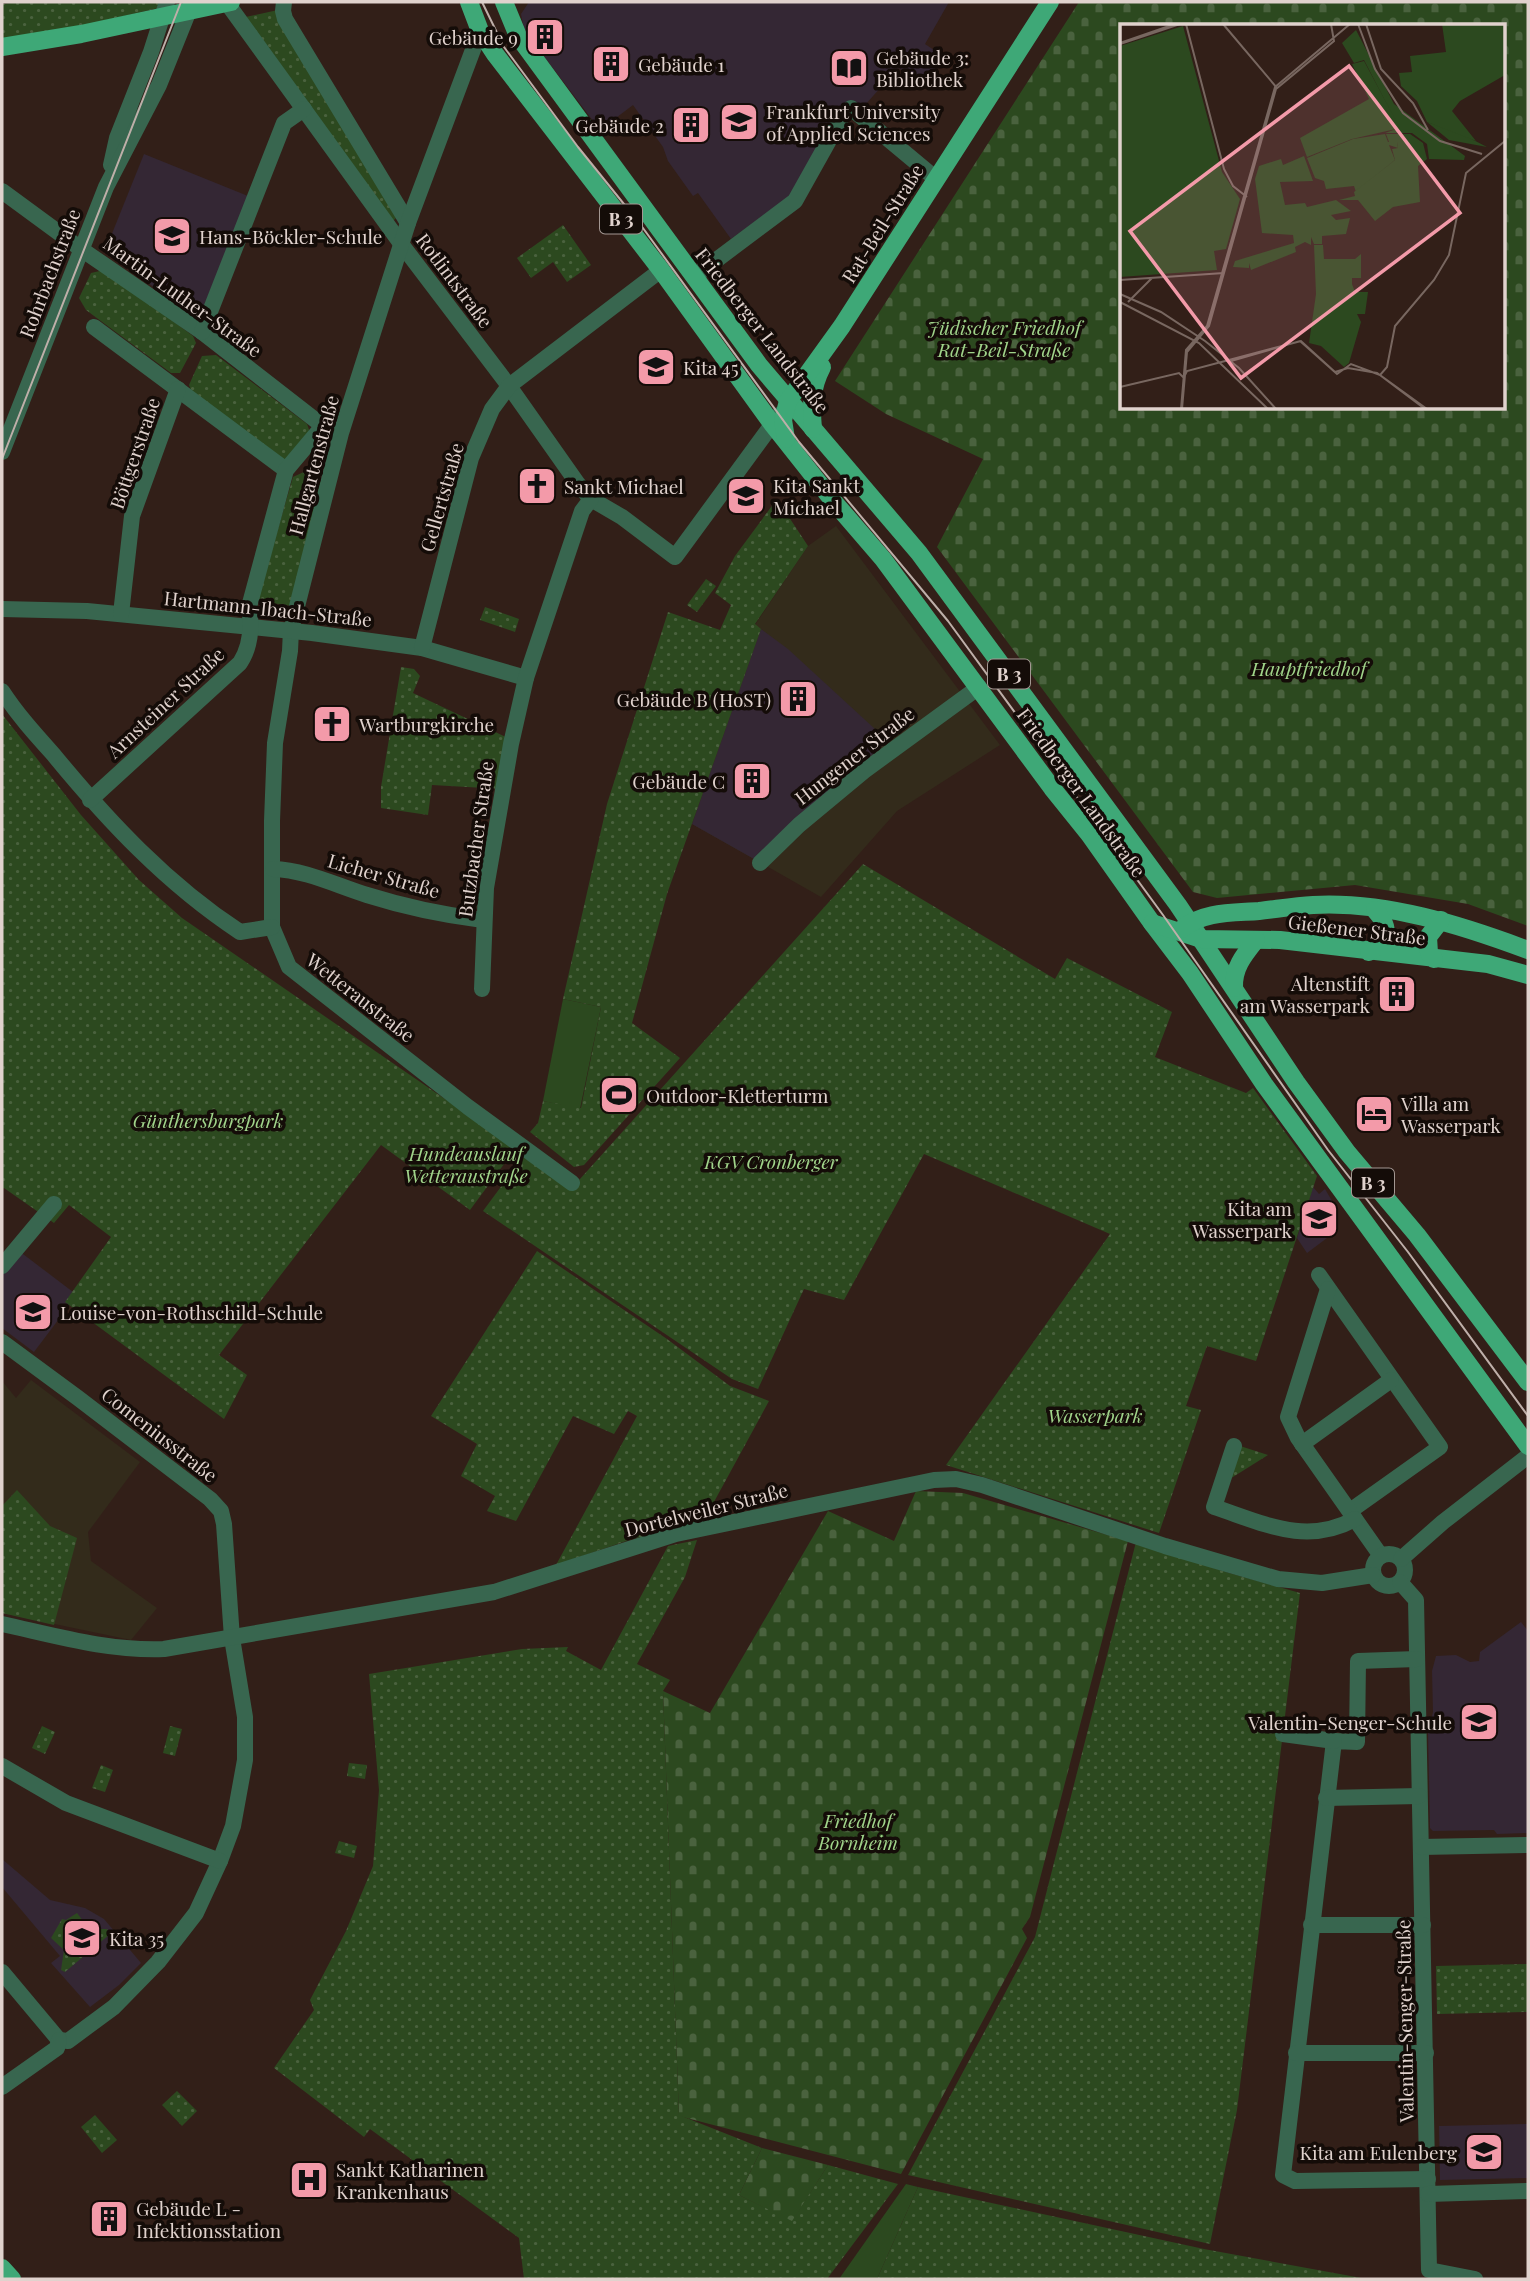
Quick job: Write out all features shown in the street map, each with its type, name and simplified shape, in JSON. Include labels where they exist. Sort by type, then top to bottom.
[{"type":"main road","points":[[2,47],[80,34],[164,9],[229,2]]},
{"type":"main road","name":"Friedberger Landstraße","points":[[469,2],[480,31],[569,153],[661,270],[773,425],[883,559],[1089,834],[1264,1084],[1528,1446]]},
{"type":"main road","name":"Friedberger Landstraße","points":[[504,2],[518,36],[759,365],[792,395],[813,429],[919,552],[1178,905],[1184,928]]},
{"type":"main road","name":"Rat-Beil-Straße","points":[[792,395],[842,326],[1050,2]]},
{"type":"main road","name":"Rat-Beil-Straße","points":[[813,429],[813,386],[842,326]]},
{"type":"main road","points":[[787,443],[783,420],[792,395]]},
{"type":"main road","name":"Gießener Straße","points":[[1178,905],[1213,916]]},
{"type":"main road","name":"Gießener Straße","points":[[1184,928],[1203,917],[1314,905],[1375,910],[1441,920],[1528,950]]},
{"type":"main road","points":[[1369,952],[1381,944],[1385,937],[1384,919],[1375,910]]},
{"type":"main road","points":[[1434,959],[1429,953],[1428,937],[1441,920]]},
{"type":"main road","name":"Gießener Straße","points":[[1152,923],[1184,928],[1201,939],[1280,940],[1488,964],[1528,975]]},
{"type":"main road","points":[[1174,952],[1184,928]]},
{"type":"main road","name":"B 3","points":[[1201,939],[1296,1082],[1348,1152],[1417,1235],[1528,1382]]},
{"type":"main road","points":[[1234,988],[1239,964],[1256,940]]},
{"type":"main road","points":[[2,2267],[12,2279]]},
{"type":"street","name":"Rotlintstraße","points":[[229,2],[402,245],[509,386],[578,484],[592,499],[622,517],[675,557],[773,425]]},
{"type":"street","name":"Rotlintstraße","points":[[284,2],[285,19],[408,223]]},
{"type":"street","name":"Rohrbachstraße","points":[[2,452],[106,187],[159,85],[191,6]]},
{"type":"street","name":"Rohrbachstraße","points":[[106,187],[117,138],[151,52],[164,9]]},
{"type":"street","name":"Hallgartenstraße","points":[[272,927],[275,743],[291,630],[341,433],[408,223],[480,31]]},
{"type":"street","points":[[695,276],[795,201],[842,117],[851,108],[935,178]]},
{"type":"street","points":[[202,332],[284,123],[304,109]]},
{"type":"street","name":"Martin-Luther-Straße","points":[[2,191],[202,332],[323,426],[341,433]]},
{"type":"street","name":"Gellertstraße","points":[[422,648],[471,458],[492,409],[509,386],[661,270]]},
{"type":"street","points":[[94,327],[285,470]]},
{"type":"street","name":"Böttgerstraße","points":[[121,614],[132,516],[178,389]]},
{"type":"street","points":[[773,425],[792,395]]},
{"type":"street","name":"Hallgartenstraße","points":[[251,626],[249,607],[285,470],[323,426]]},
{"type":"street","name":"Butzbacher Straße","points":[[482,989],[486,888],[499,806],[526,678],[582,511],[592,499]]},
{"type":"street","name":"Hartmann-Ibach-Straße","points":[[2,609],[121,614],[291,630],[422,648],[526,678]]},
{"type":"street","name":"Arnsteiner Straße","points":[[90,800],[240,663],[245,655],[251,626]]},
{"type":"street","name":"Hungener Straße","points":[[760,863],[799,825],[864,771],[979,687]]},
{"type":"street","points":[[2,691],[90,800],[152,863],[204,908],[240,932],[272,927]]},
{"type":"street","name":"Licher Straße","points":[[273,869],[293,870],[376,898],[429,912],[484,920]]},
{"type":"street","name":"Wetteraustraße","points":[[272,927],[289,967],[477,1114],[572,1183]]},
{"type":"street","points":[[2,1266],[54,1204]]},
{"type":"street","points":[[1234,1446],[1214,1507],[1300,1533],[1328,1530],[1353,1515],[1440,1447],[1324,1282],[1287,1417],[1302,1444],[1353,1515],[1381,1556]]},
{"type":"street","name":"Comeniusstraße","points":[[2,1342],[210,1499],[221,1511],[228,1560],[232,1638],[245,1717],[246,1743],[236,1817],[220,1861],[196,1913],[158,1962],[114,2007],[68,2041],[59,2040],[57,2048],[2,2087]]},
{"type":"street","points":[[1302,1444],[1391,1380]]},
{"type":"street","points":[[1401,1559],[1443,1522],[1513,1471],[1528,1456]]},
{"type":"street","name":"Dortelweiler Straße","points":[[2,1624],[130,1650],[164,1649],[495,1591],[676,1534],[934,1480],[956,1479],[1278,1579],[1322,1583],[1373,1575]]},
{"type":"street","points":[[1394,1554],[1401,1559],[1404,1576],[1400,1582],[1385,1586],[1377,1582],[1373,1575],[1373,1566],[1381,1556],[1394,1554]]},
{"type":"street","name":"Valentin-Senger-Straße","points":[[1400,1582],[1416,1600],[1429,2270],[1475,2279]]},
{"type":"street","points":[[1283,1734],[1357,1742],[1358,1661],[1417,1659]]},
{"type":"street","points":[[1334,1741],[1283,2175],[1295,2181],[1528,2190]]},
{"type":"street","points":[[2,1766],[66,1803],[220,1861]]},
{"type":"street","points":[[1326,1798],[1419,1796]]},
{"type":"street","points":[[1422,1847],[1528,1845]]},
{"type":"street","points":[[1311,1925],[1423,1925]]},
{"type":"street","points":[[2,1972],[59,2040]]},
{"type":"street","points":[[1296,2053],[1426,2053]]},
{"type":"shaded area","name":"Frankfurt University of Applied Sciences","points":[[529,2],[949,2],[925,44],[943,56],[927,84],[898,68],[865,105],[851,107],[789,197],[731,239],[698,193],[693,196],[633,105],[600,130],[524,30],[521,14]]},
{"type":"shaded area","name":"Hans-Böckler-Schule","points":[[144,154],[248,196],[202,311],[198,315],[190,314],[105,251]]},
{"type":"shaded area","points":[[836,526],[1000,745],[897,811],[821,897],[692,824],[755,625],[808,546]]},
{"type":"shaded area","points":[[761,629],[788,649],[888,741],[754,859],[692,824]]},
{"type":"shaded area","name":"Kita am Wasserpark","points":[[1313,1187],[1319,1194],[1325,1189],[1335,1206],[1335,1232],[1307,1253],[1297,1238]]},
{"type":"shaded area","name":"Louise-von-Rothschild-Schule","points":[[19,1251],[77,1295],[34,1352],[2,1328],[2,1273]]},
{"type":"shaded area","points":[[31,1380],[140,1462],[88,1532],[91,1561],[157,1608],[131,1640],[2,1613],[2,1381],[16,1398]]},
{"type":"shaded area","name":"Valentin-Senger-Schule","points":[[1521,1622],[1528,1631],[1528,1833],[1497,1834],[1494,1830],[1433,1831],[1430,1828],[1428,1732],[1433,1712],[1432,1671],[1436,1656],[1456,1655],[1470,1662],[1479,1661],[1480,1652]]},
{"type":"shaded area","name":"Kita 35","points":[[2,1859],[50,1900],[85,1908],[104,1919],[141,1963],[119,1985],[90,2007],[51,1963],[60,1956],[2,1887]]},
{"type":"shaded area","name":"Kita am Eulenberg","points":[[1528,2124],[1528,2178],[1440,2180],[1439,2126]]},
{"type":"green space","points":[[160,2],[158,8],[2,40],[2,4]]},
{"type":"green space","name":"Hauptfriedhof","points":[[1079,2],[1528,2],[1528,926],[1468,904],[1355,885],[1217,898],[1193,892],[937,547],[983,459],[886,414],[835,381]]},
{"type":"green space","points":[[278,10],[396,218],[393,221],[241,18]]},
{"type":"green space","points":[[563,225],[591,265],[567,282],[553,262],[531,278],[517,258]]},
{"type":"green space","points":[[104,270],[193,336],[196,343],[180,373],[171,373],[86,310],[79,298],[91,273]]},
{"type":"green space","points":[[216,355],[307,424],[311,435],[284,462],[193,396],[189,385],[202,356]]},
{"type":"green space","points":[[308,470],[318,477],[325,490],[293,606],[257,601],[293,477]]},
{"type":"green space","points":[[777,499],[808,546],[755,624],[761,629],[667,894],[632,1023],[680,1058],[584,1165],[574,1167],[530,1132],[538,1123],[543,1101],[581,1108],[601,1007],[563,999],[607,804],[668,612],[720,630],[731,605],[715,593],[735,556]]},
{"type":"green space","points":[[706,579],[716,586],[697,612],[687,605]]},
{"type":"green space","points":[[485,607],[519,619],[515,632],[480,620]]},
{"type":"green space","points":[[401,667],[414,669],[420,676],[413,693],[512,740],[502,789],[432,785],[428,815],[381,808],[381,787]]},
{"type":"green space","name":"Günthersburgpark","points":[[2,714],[81,815],[139,880],[182,918],[516,1148],[470,1210],[381,1145],[219,1355],[247,1375],[224,1419],[65,1302],[111,1237],[69,1205],[54,1223],[2,1189]]},
{"type":"green space","name":"KGV Cronberger","points":[[863,864],[1055,979],[1067,958],[1172,1012],[1155,1057],[1246,1093],[1253,1088],[1317,1176],[1256,1361],[1207,1346],[1186,1406],[1201,1410],[1159,1533],[946,1465],[1110,1234],[924,1154],[844,1300],[804,1289],[758,1389],[732,1379],[483,1211],[523,1157],[571,1189]]},
{"type":"green space","points":[[563,999],[601,1007],[580,1109],[543,1101]]},
{"type":"green space","points":[[537,1251],[667,1339],[730,1386],[769,1401],[703,1522],[632,1539],[556,1565],[637,1416],[628,1411],[614,1434],[573,1416],[516,1521],[487,1511],[495,1496],[461,1476],[477,1444],[431,1416]]},
{"type":"green space","points":[[1237,1445],[1268,1455],[1225,1482]]},
{"type":"green space","points":[[17,1490],[50,1526],[77,1538],[54,1625],[2,1613],[2,1506]]},
{"type":"green space","name":"Friedhof Bornheim","points":[[916,1491],[963,1493],[1128,1541],[1030,1917],[1022,1929],[1027,1938],[901,2174],[679,2116],[663,1691],[710,1713],[828,1511],[894,1541]]},
{"type":"green space","points":[[697,1540],[685,1577],[637,1664],[670,1680],[663,1691],[679,2115],[762,2148],[739,2195],[792,2221],[828,2165],[898,2184],[827,2279],[524,2279],[519,2238],[370,2129],[364,2137],[274,2068],[314,2010],[310,2000],[346,1931],[373,1866],[379,1790],[369,1674],[522,1649],[568,1647],[566,1651],[601,1670],[668,1546]]},
{"type":"green space","points":[[1136,1542],[1300,1593],[1237,2110],[1210,2244],[908,2175],[1035,1937]]},
{"type":"green space","points":[[42,1726],[55,1732],[45,1754],[32,1748]]},
{"type":"green space","points":[[170,1726],[182,1729],[175,1756],[163,1753]]},
{"type":"green space","points":[[349,1763],[367,1765],[365,1779],[347,1776]]},
{"type":"green space","points":[[101,1765],[113,1770],[105,1792],[92,1788]]},
{"type":"green space","points":[[339,1841],[357,1846],[354,1858],[335,1853]]},
{"type":"green space","points":[[77,1913],[89,1929],[107,1929],[110,1934],[65,1972],[61,1970],[64,1950],[51,1938],[62,1919],[66,1920]]},
{"type":"green space","points":[[1528,1964],[1528,2012],[1437,2014],[1436,1966]]},
{"type":"green space","points":[[177,2091],[197,2111],[182,2126],[162,2105]]},
{"type":"green space","points":[[95,2115],[117,2140],[102,2153],[81,2127]]},
{"type":"green space","points":[[762,2148],[828,2165],[792,2222],[739,2195]]},
{"type":"green space","points":[[906,2184],[918,2187],[877,2279],[839,2279]]},
{"type":"green space","points":[[918,2187],[1204,2249],[1367,2279],[877,2279]]},
{"type":"tram line","points":[[2,459],[181,2]]},
{"type":"tram line","points":[[482,2],[504,47],[578,147],[640,224],[799,442],[948,621],[1163,915],[1328,1150],[1408,1252],[1528,1416]]},
{"type":"place","name":"Gebäude 9","points":[[545,37]]},
{"type":"place","name":"Gebäude 1","points":[[611,64]]},
{"type":"place","name":"Gebäude 3: Bibliothek","points":[[849,68]]},
{"type":"place","name":"Frankfurt University of Applied Sciences","points":[[739,122]]},
{"type":"place","name":"Gebäude 2","points":[[691,125]]},
{"type":"place","name":"Hans-Böckler-Schule","points":[[172,236]]},
{"type":"place","name":"Kita 45","points":[[656,367]]},
{"type":"place","name":"Sankt Michael","points":[[537,486]]},
{"type":"place","name":"Kita Sankt Michael","points":[[746,496]]},
{"type":"place","name":"Gebäude B (HoST)","points":[[798,699]]},
{"type":"place","name":"Wartburgkirche","points":[[332,724]]},
{"type":"place","name":"Gebäude C","points":[[752,781]]},
{"type":"place","name":"Altenstift am Wasserpark","points":[[1397,994]]},
{"type":"place","name":"Outdoor-Kletterturm","points":[[619,1095]]},
{"type":"place","name":"Villa am Wasserpark","points":[[1374,1114]]},
{"type":"place","name":"Kita am Wasserpark","points":[[1319,1219]]},
{"type":"place","name":"Louise-von-Rothschild-Schule","points":[[33,1312]]},
{"type":"place","name":"Valentin-Senger-Schule","points":[[1479,1722]]},
{"type":"place","name":"Kita 35","points":[[82,1938]]},
{"type":"place","name":"Kita am Eulenberg","points":[[1484,2152]]},
{"type":"place","name":"Sankt Katharinen Krankenhaus","points":[[309,2180]]},
{"type":"place","name":"Gebäude L - Infektionsstation","points":[[109,2219]]},
{"type":"park label","name":"Jüdischer Friedhof Rat-Beil-Straße","points":[[1004,338]]},
{"type":"park label","name":"Hundeauslauf Wetteraustraße","points":[[466,1164]]},
{"type":"park label","name":"Wasserpark","points":[[1095,1415]]}]
